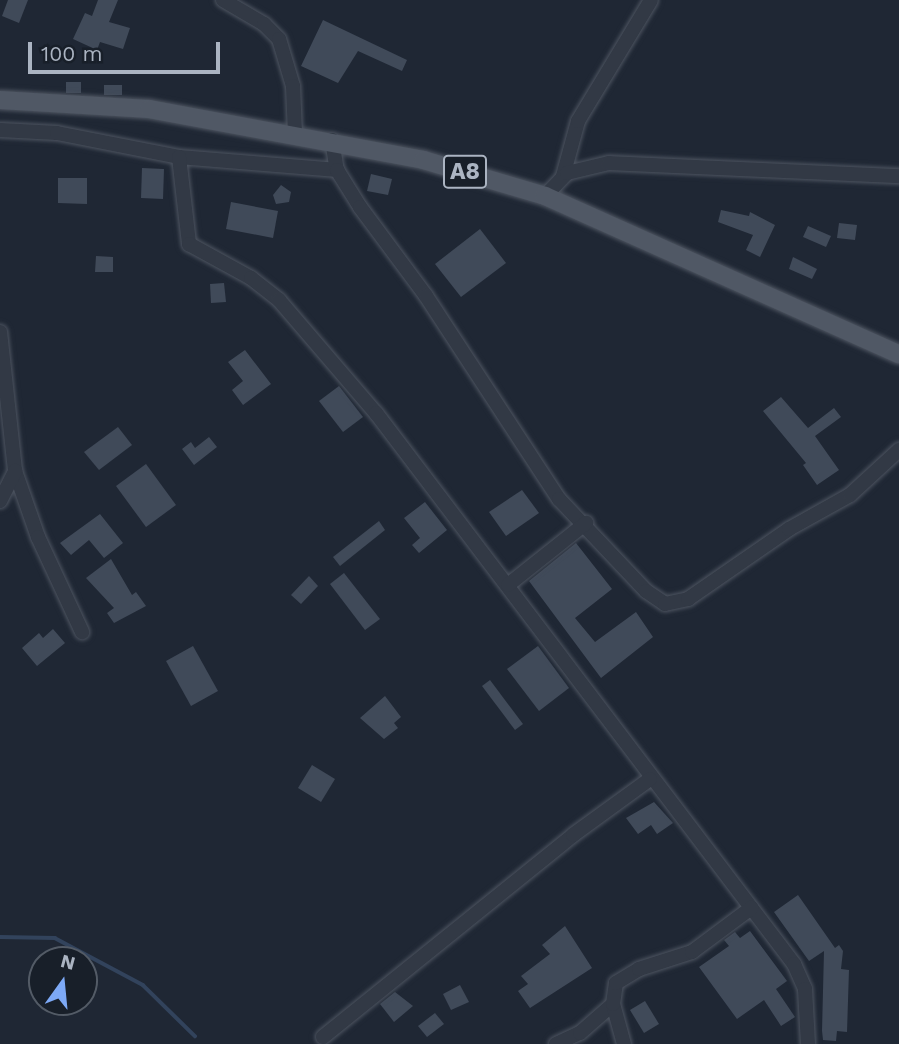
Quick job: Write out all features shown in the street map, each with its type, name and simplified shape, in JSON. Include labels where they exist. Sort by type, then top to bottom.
[{"type":"main road","name":"A8","points":[[0,100],[149,109],[332,140],[423,160],[545,196],[899,354]]},
{"type":"street","points":[[223,0],[264,24],[279,40],[293,86],[295,134]]},
{"type":"street","points":[[545,196],[563,176],[578,121],[651,0]]},
{"type":"street","points":[[0,130],[57,133],[179,157],[337,170]]},
{"type":"street","points":[[332,140],[337,170],[559,499],[586,523],[646,591],[664,604],[688,599],[789,529],[850,495],[899,450]]},
{"type":"street","points":[[179,157],[189,244],[251,278],[310,333],[508,585],[650,779],[751,908],[802,979],[808,1044]]},
{"type":"street","points":[[563,176],[609,163],[899,176]]},
{"type":"street","points":[[0,332],[15,471],[38,537],[82,632]]},
{"type":"street","points":[[0,501],[15,471]]},
{"type":"street","points":[[508,585],[586,523]]},
{"type":"street","points":[[323,1037],[573,835],[650,779]]},
{"type":"street","points":[[624,1044],[613,1004],[616,983],[639,969],[692,952],[751,908]]},
{"type":"street","points":[[556,1044],[580,1033],[613,1004]]},
{"type":"building","points":[[8,0],[28,0],[19,23],[2,16]]},
{"type":"building","points":[[98,0],[118,0],[109,22],[130,28],[123,49],[100,42],[97,50],[73,39],[85,13],[92,16]]},
{"type":"building","points":[[323,20],[407,60],[402,71],[358,51],[338,83],[301,66]]},
{"type":"building","points":[[66,82],[81,82],[81,93],[66,93]]},
{"type":"building","points":[[104,85],[122,85],[122,95],[104,95]]},
{"type":"building","points":[[142,168],[164,169],[163,199],[141,198]]},
{"type":"building","points":[[371,174],[392,179],[388,195],[367,191]]},
{"type":"building","points":[[58,178],[87,178],[87,204],[58,203]]},
{"type":"building","points":[[281,185],[291,192],[289,202],[276,204],[273,195]]},
{"type":"building","points":[[231,202],[278,211],[273,238],[226,229]]},
{"type":"building","points":[[721,210],[749,216],[750,212],[775,225],[760,257],[746,250],[753,235],[718,222]]},
{"type":"building","points":[[839,223],[857,225],[855,240],[837,238]]},
{"type":"building","points":[[808,226],[831,236],[826,247],[803,237]]},
{"type":"building","points":[[480,229],[506,263],[461,297],[435,264]]},
{"type":"building","points":[[96,256],[113,257],[113,272],[95,272]]},
{"type":"building","points":[[793,257],[817,269],[812,279],[789,269]]},
{"type":"building","points":[[224,283],[226,302],[211,303],[210,284]]},
{"type":"building","points":[[245,350],[271,384],[243,405],[232,390],[243,381],[228,362]]},
{"type":"building","points":[[339,386],[363,417],[343,432],[319,401]]},
{"type":"building","points":[[781,397],[808,428],[834,408],[841,417],[815,436],[839,470],[817,485],[803,465],[806,463],[763,411]]},
{"type":"building","points":[[118,427],[132,445],[99,470],[84,452]]},
{"type":"building","points":[[209,437],[217,447],[194,465],[182,449],[191,442],[195,448]]},
{"type":"building","points":[[146,464],[176,505],[146,527],[116,486]]},
{"type":"building","points":[[522,490],[539,513],[506,536],[489,512]]},
{"type":"building","points":[[425,502],[447,530],[419,553],[412,545],[420,538],[404,518]]},
{"type":"building","points":[[100,514],[123,543],[104,558],[89,540],[71,555],[60,543]]},
{"type":"building","points":[[379,521],[385,530],[340,566],[333,557]]},
{"type":"building","points":[[576,543],[612,589],[575,618],[595,642],[636,612],[653,637],[601,678],[529,581]]},
{"type":"building","points":[[111,559],[132,595],[136,592],[146,606],[114,623],[107,613],[114,608],[86,578]]},
{"type":"building","points":[[344,573],[380,619],[365,630],[330,584]]},
{"type":"building","points":[[309,576],[318,586],[301,604],[291,595]]},
{"type":"building","points":[[53,629],[65,643],[37,666],[22,648],[39,633],[43,638]]},
{"type":"building","points":[[193,646],[218,691],[191,706],[166,661]]},
{"type":"building","points":[[538,646],[569,688],[539,711],[507,669]]},
{"type":"building","points":[[490,680],[523,724],[515,730],[482,686]]},
{"type":"building","points":[[385,696],[401,717],[394,723],[398,728],[384,739],[360,718]]},
{"type":"building","points":[[312,765],[335,779],[321,802],[298,788]]},
{"type":"building","points":[[654,802],[673,823],[657,834],[651,825],[638,834],[626,818]]},
{"type":"building","points":[[798,895],[835,948],[839,945],[843,951],[841,969],[849,970],[847,1032],[837,1031],[836,1041],[823,1040],[824,951],[809,961],[774,912]]},
{"type":"building","points":[[565,926],[592,968],[530,1008],[518,991],[528,984],[521,976],[550,954],[542,945]]},
{"type":"building","points":[[750,931],[787,981],[776,989],[795,1017],[781,1026],[764,1000],[737,1019],[699,967],[729,946],[724,940],[735,932],[740,938]]},
{"type":"building","points":[[460,985],[469,1002],[451,1010],[443,994]]},
{"type":"building","points":[[395,992],[413,1006],[394,1022],[380,1004]]},
{"type":"building","points":[[645,1001],[659,1024],[644,1033],[630,1010]]},
{"type":"building","points":[[435,1013],[444,1024],[427,1037],[418,1026]]},
{"type":"waterway","points":[[0,937],[55,938],[143,985],[195,1036]]}]
